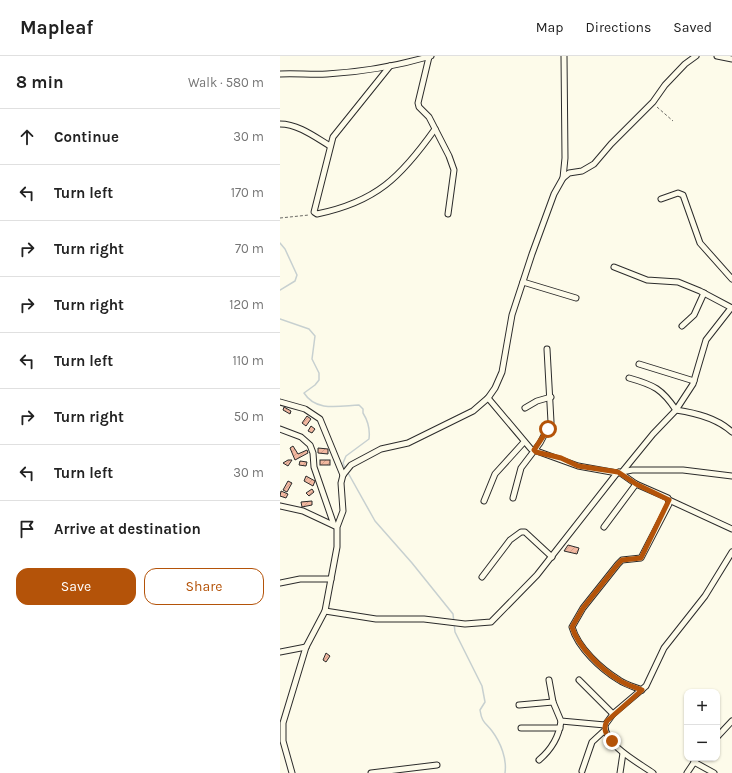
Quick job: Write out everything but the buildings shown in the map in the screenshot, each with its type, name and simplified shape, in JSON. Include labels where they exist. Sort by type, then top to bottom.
[{"type":"street","points":[[280,74],[344,73],[390,66],[430,56],[418,103],[419,107],[429,117],[449,156],[454,170],[448,214]]},
{"type":"street","points":[[335,526],[342,511],[341,483],[343,475],[351,465],[381,449],[408,442],[474,411],[488,398],[495,388],[502,372],[512,315],[554,194],[562,178],[565,158],[564,56]]},
{"type":"street","points":[[562,178],[569,173],[582,171],[594,164],[611,144],[652,102],[665,85],[685,64],[696,56]]},
{"type":"street","points":[[718,56],[727,57]]},
{"type":"street","points":[[390,66],[336,133],[330,146],[314,209],[316,214],[335,210],[362,201],[382,189],[411,161],[435,129]]},
{"type":"street","points":[[280,124],[289,124],[296,127],[330,146]]},
{"type":"street","points":[[661,199],[678,193],[683,195],[700,244],[732,279]]},
{"type":"street","points":[[325,611],[376,619],[424,619],[465,624],[491,622],[538,575],[619,472],[676,410],[694,381],[706,340],[731,308],[704,293],[678,282],[643,279],[614,267]]},
{"type":"street","points":[[523,282],[576,298]]},
{"type":"street","points":[[682,326],[694,315],[704,293]]},
{"type":"street","points":[[513,498],[522,468],[551,422],[551,397],[547,349]]},
{"type":"street","points":[[639,364],[694,381]]},
{"type":"street","points":[[629,378],[645,383],[665,394],[676,410],[698,413],[727,427],[732,432]]},
{"type":"street","points":[[524,408],[537,401],[551,397]]},
{"type":"street","points":[[488,398],[524,442],[534,450],[578,466],[619,472],[632,470],[683,470],[732,476]]},
{"type":"street","points":[[280,402],[305,409],[320,419],[343,475]]},
{"type":"street","points":[[280,429],[301,437],[310,445],[313,453],[314,467],[335,526],[337,547],[325,611],[306,647],[283,723],[283,741],[292,773]]},
{"type":"street","points":[[484,500],[497,471],[524,442]]},
{"type":"street","points":[[619,472],[636,484],[732,529]]},
{"type":"street","points":[[604,527],[636,484]]},
{"type":"street","points":[[642,690],[619,680],[599,664],[582,647],[574,635],[572,627],[583,608],[622,560],[641,558],[669,500]]},
{"type":"street","points":[[280,506],[303,511],[335,526]]},
{"type":"street","points":[[482,577],[510,540],[521,532],[525,532],[552,557]]},
{"type":"street","points":[[582,771],[592,742],[605,727],[613,714],[642,690],[664,648],[705,596],[732,552]]},
{"type":"street","points":[[280,583],[300,580],[331,579]]},
{"type":"street","points":[[280,652],[306,647]]},
{"type":"street","points":[[540,760],[550,751],[560,728],[561,721],[553,702],[549,680]]},
{"type":"street","points":[[579,680],[613,714]]},
{"type":"street","points":[[519,705],[553,702]]},
{"type":"street","points":[[561,721],[605,727]]},
{"type":"street","points":[[720,734],[732,721]]},
{"type":"street","points":[[605,727],[605,733],[623,753],[654,773]]},
{"type":"street","points":[[521,728],[560,728]]},
{"type":"street","points":[[620,773],[623,753]]},
{"type":"street","points":[[687,773],[695,761]]},
{"type":"street","points":[[697,761],[714,773]]},
{"type":"street","points":[[371,773],[437,765]]},
{"type":"path","points":[[652,102],[673,121]]},
{"type":"path","points":[[280,218],[316,214]]},
{"type":"waterway","points":[[280,243],[285,249],[297,275],[295,281],[280,290]]},
{"type":"waterway","points":[[280,319],[309,329],[315,336],[312,359],[319,373],[319,380],[304,393],[309,399],[321,405],[336,407],[359,405],[363,409],[368,426],[369,439],[346,456],[343,463],[345,468]]},
{"type":"waterway","points":[[347,471],[375,521],[412,563],[453,614],[455,632],[482,686],[485,702],[480,710],[481,714],[483,720],[501,746],[505,762],[505,773]]},
{"type":"route","points":[[548,429],[534,450],[536,452],[561,458],[578,466],[618,472],[636,484],[668,498],[669,500],[669,504],[641,558],[638,560],[622,560],[607,577],[573,622],[572,627],[574,635],[582,647],[599,664],[619,680],[642,690],[613,714],[607,721],[605,725],[605,733],[612,741]]}]
